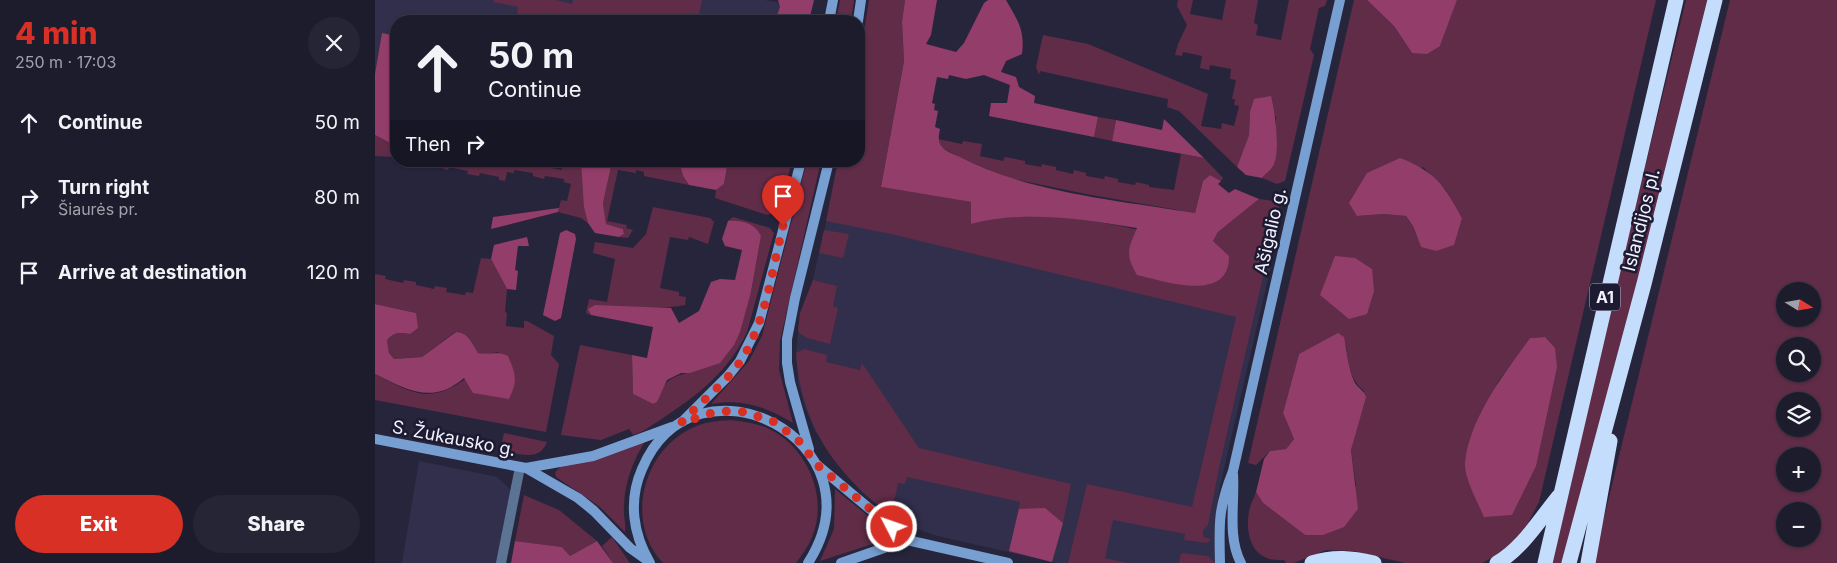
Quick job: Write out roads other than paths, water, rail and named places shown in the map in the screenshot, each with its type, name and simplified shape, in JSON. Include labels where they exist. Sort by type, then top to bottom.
[{"type":"highway","name":"Islandijos pl.","points":[[1545,563],[1676,0]]},
{"type":"highway","name":"Islandijos pl.","points":[[1569,563],[1626,353],[1715,0]]},
{"type":"highway","points":[[1588,563],[1626,353]]},
{"type":"highway","points":[[1497,563],[1507,557],[1521,544],[1561,493]]},
{"type":"highway","points":[[1312,563],[1337,558],[1354,558],[1374,563]]},
{"type":"main road","points":[[830,15],[833,0]]},
{"type":"main road","points":[[859,15],[861,0]]},
{"type":"main road","name":"Ašigalio g.","points":[[1220,563],[1219,515],[1221,501],[1233,471],[1340,0]]},
{"type":"main road","points":[[650,563],[640,544],[634,524],[633,503],[637,480],[645,460],[659,441],[728,376],[749,344],[759,322],[799,167]]},
{"type":"main road","points":[[808,563],[822,535],[826,499],[790,382],[787,363],[787,340],[795,298],[828,167]]},
{"type":"main road","name":"S. Žukausko g.","points":[[523,468],[593,456],[712,413],[728,411],[760,416],[788,431],[813,459]]},
{"type":"main road","name":"S. Žukausko g.","points":[[375,439],[523,468],[579,498],[630,548],[650,563]]},
{"type":"main road","points":[[813,459],[907,540],[1008,563]]},
{"type":"main road","name":"Ašigalio g.","points":[[1233,471],[1233,529],[1237,555],[1241,563]]},
{"type":"main road","points":[[841,563],[907,540]]},
{"type":"street","points":[[501,563],[523,468]]}]
